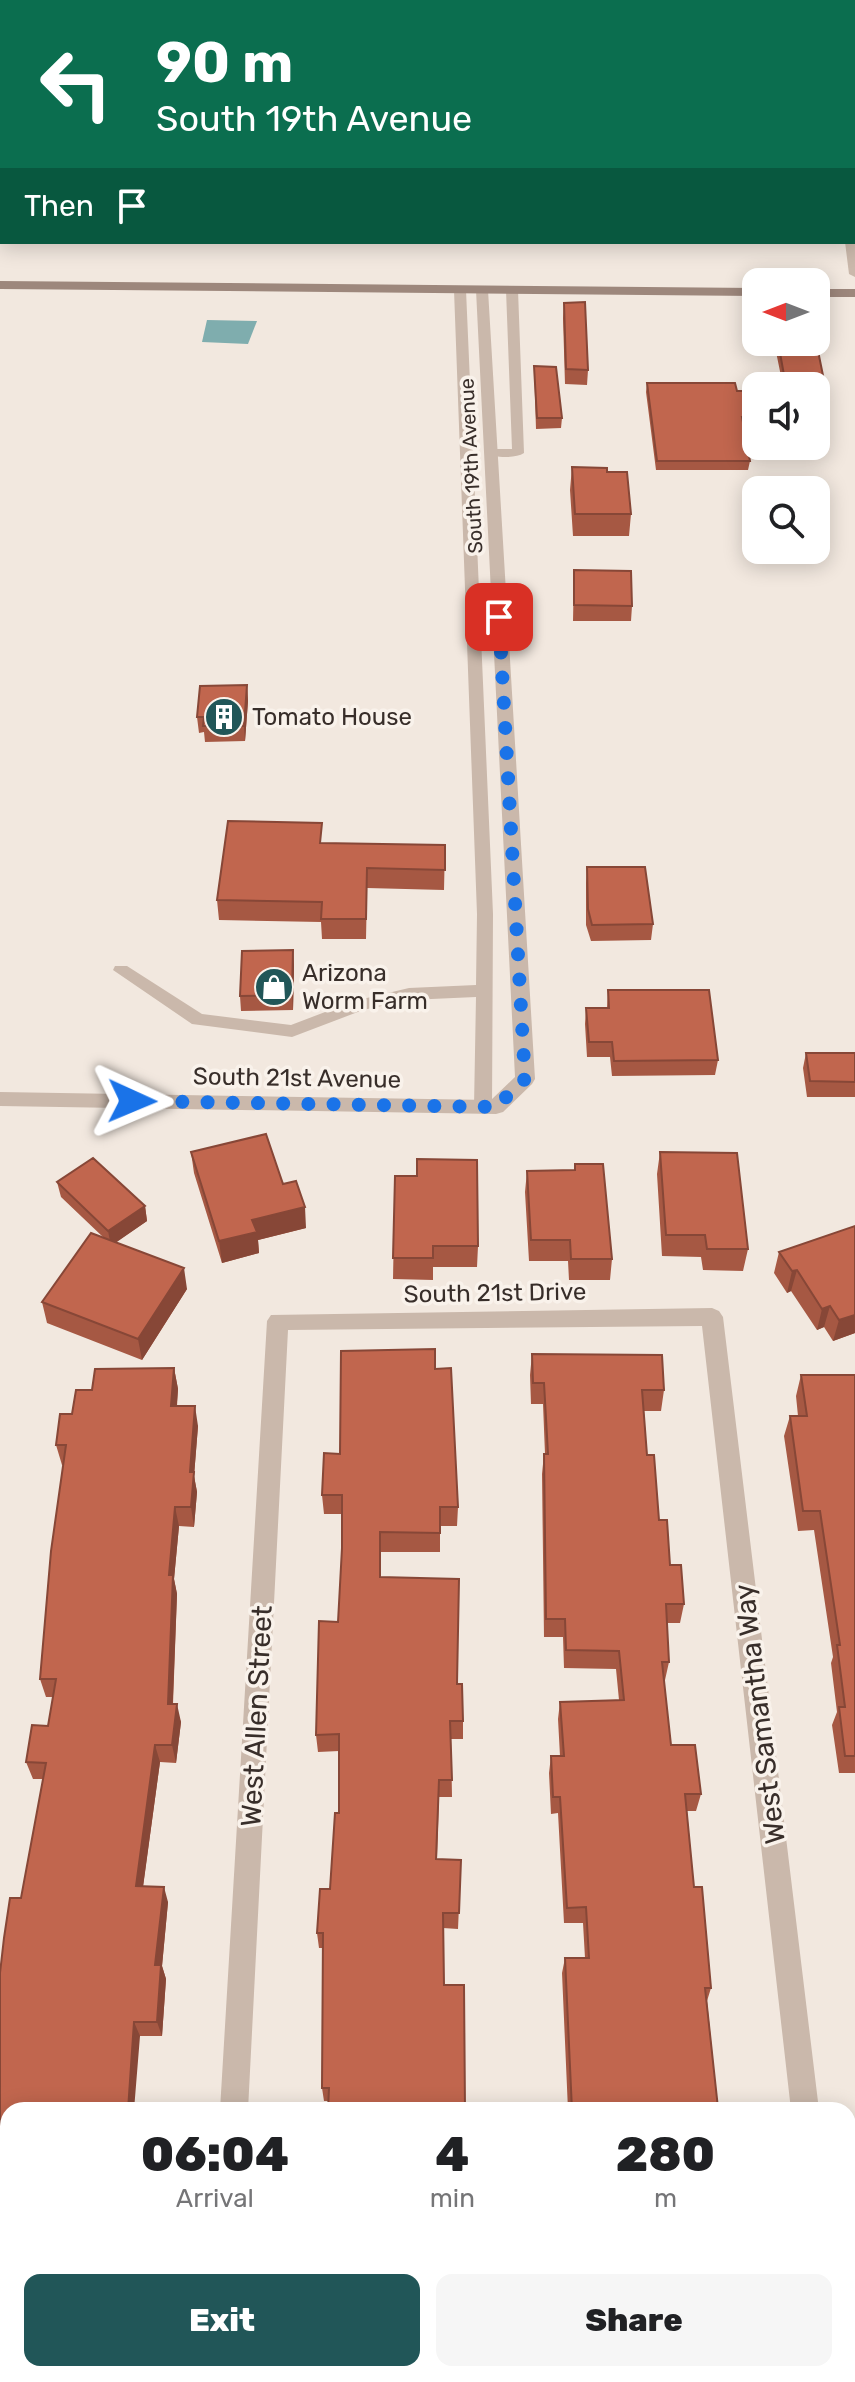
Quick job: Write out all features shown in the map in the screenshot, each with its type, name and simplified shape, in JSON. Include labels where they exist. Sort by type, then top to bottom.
[{"type":"main road","points":[[0,285],[742,292]]},
{"type":"main road","points":[[830,293],[855,293]]},
{"type":"street","name":"South 19th Avenue","points":[[482,290],[525,1079],[489,1107]]},
{"type":"street","name":"South 21st Avenue","points":[[0,1099],[489,1107]]},
{"type":"street","name":"South 21st Drive","points":[[278,1321],[712,1317]]},
{"type":"street","name":"West Samantha Way","points":[[712,1317],[804,2102]]},
{"type":"street","name":"West Allen Street","points":[[234,2102],[278,1321]]},
{"type":"lane","points":[[850,244],[855,274]]},
{"type":"lane","points":[[460,290],[485,914],[484,991],[489,1107]]},
{"type":"lane","points":[[490,452],[518,453],[512,290]]},
{"type":"lane","points":[[121,970],[198,1020],[292,1031],[360,1005],[409,994],[484,991]]},
{"type":"water","points":[[207,320],[257,321],[248,344],[202,342]]},
{"type":"building","points":[[585,302],[588,370],[566,369],[564,303]]},
{"type":"building","points":[[781,356],[819,356],[822,372],[783,372]]},
{"type":"building","points":[[534,366],[556,367],[562,418],[537,418]]},
{"type":"building","points":[[647,383],[735,383],[737,391],[742,391],[742,460],[750,461],[657,461]]},
{"type":"building","points":[[572,467],[627,472],[631,514],[575,514]]},
{"type":"building","points":[[574,570],[631,571],[632,606],[574,605]]},
{"type":"building","points":[[247,685],[244,726],[203,726],[204,717],[197,717],[200,686]]},
{"type":"building","points":[[228,821],[322,823],[320,843],[445,845],[445,870],[367,868],[366,919],[321,919],[322,902],[217,900]]},
{"type":"building","points":[[587,867],[645,867],[653,924],[592,925],[588,909]]},
{"type":"building","points":[[293,950],[292,995],[240,996],[242,951]]},
{"type":"building","points":[[608,990],[709,990],[718,1060],[614,1061],[612,1042],[589,1042],[586,1008],[609,1008]]},
{"type":"building","points":[[806,1053],[855,1053],[855,1082],[810,1081]]},
{"type":"building","points":[[266,1134],[283,1184],[296,1181],[305,1207],[252,1220],[257,1232],[219,1241],[191,1152]]},
{"type":"building","points":[[660,1152],[737,1153],[748,1249],[707,1249],[705,1235],[666,1235]]},
{"type":"building","points":[[93,1158],[145,1206],[108,1231],[57,1182]]},
{"type":"building","points":[[417,1159],[477,1160],[478,1246],[433,1246],[433,1258],[393,1258],[395,1176],[417,1176]]},
{"type":"building","points":[[575,1164],[603,1164],[612,1259],[571,1259],[570,1240],[531,1240],[527,1171],[575,1170]]},
{"type":"building","points":[[855,1226],[855,1315],[839,1320],[830,1306],[822,1309],[797,1270],[792,1271],[779,1252]]},
{"type":"building","points":[[91,1233],[184,1268],[138,1339],[42,1302]]},
{"type":"building","points":[[435,1349],[435,1369],[451,1368],[458,1507],[440,1507],[440,1533],[380,1532],[380,1577],[459,1579],[457,1684],[462,1684],[463,1721],[450,1721],[452,1780],[439,1780],[436,1859],[461,1860],[459,1913],[443,1913],[444,1985],[464,1985],[465,2102],[328,2102],[329,2088],[322,2088],[323,1933],[317,1933],[320,1889],[330,1889],[335,1813],[339,1813],[339,1734],[316,1735],[319,1621],[338,1622],[342,1495],[322,1495],[324,1453],[340,1454],[341,1351]]},
{"type":"building","points":[[532,1354],[662,1355],[664,1390],[642,1390],[647,1455],[654,1455],[659,1520],[667,1520],[670,1565],[681,1565],[684,1604],[666,1604],[669,1662],[662,1662],[671,1745],[695,1745],[701,1794],[685,1794],[694,1887],[702,1887],[711,1988],[705,1988],[717,2102],[572,2102],[565,1958],[589,1958],[586,1907],[567,1908],[560,1797],[553,1797],[551,1756],[564,1756],[560,1702],[624,1700],[619,1651],[566,1650],[565,1619],[546,1619],[544,1454],[548,1454],[544,1383],[533,1383]]},
{"type":"building","points":[[174,1368],[171,1406],[195,1406],[191,1507],[175,1507],[169,1575],[173,1575],[168,1704],[177,1704],[172,1745],[155,1745],[136,1886],[164,1887],[155,1965],[161,1965],[157,2022],[134,2022],[129,2102],[0,2102],[0,1973],[4,1938],[10,1898],[21,1898],[46,1763],[26,1762],[32,1725],[48,1726],[56,1679],[40,1679],[51,1551],[66,1445],[56,1445],[60,1414],[72,1414],[76,1390],[92,1390],[95,1369]]},
{"type":"building","points":[[801,1375],[855,1375],[855,1756],[845,1756],[839,1707],[845,1707],[837,1645],[840,1645],[820,1511],[803,1511],[790,1416],[807,1416]]},
{"type":"place","name":"Tomato House","points":[[224,717]]},
{"type":"place","name":"Arizona Worm Farm","points":[[274,987]]},
{"type":"route","points":[[132,1101],[496,1107],[518,1090],[525,1079],[499,617]]}]
